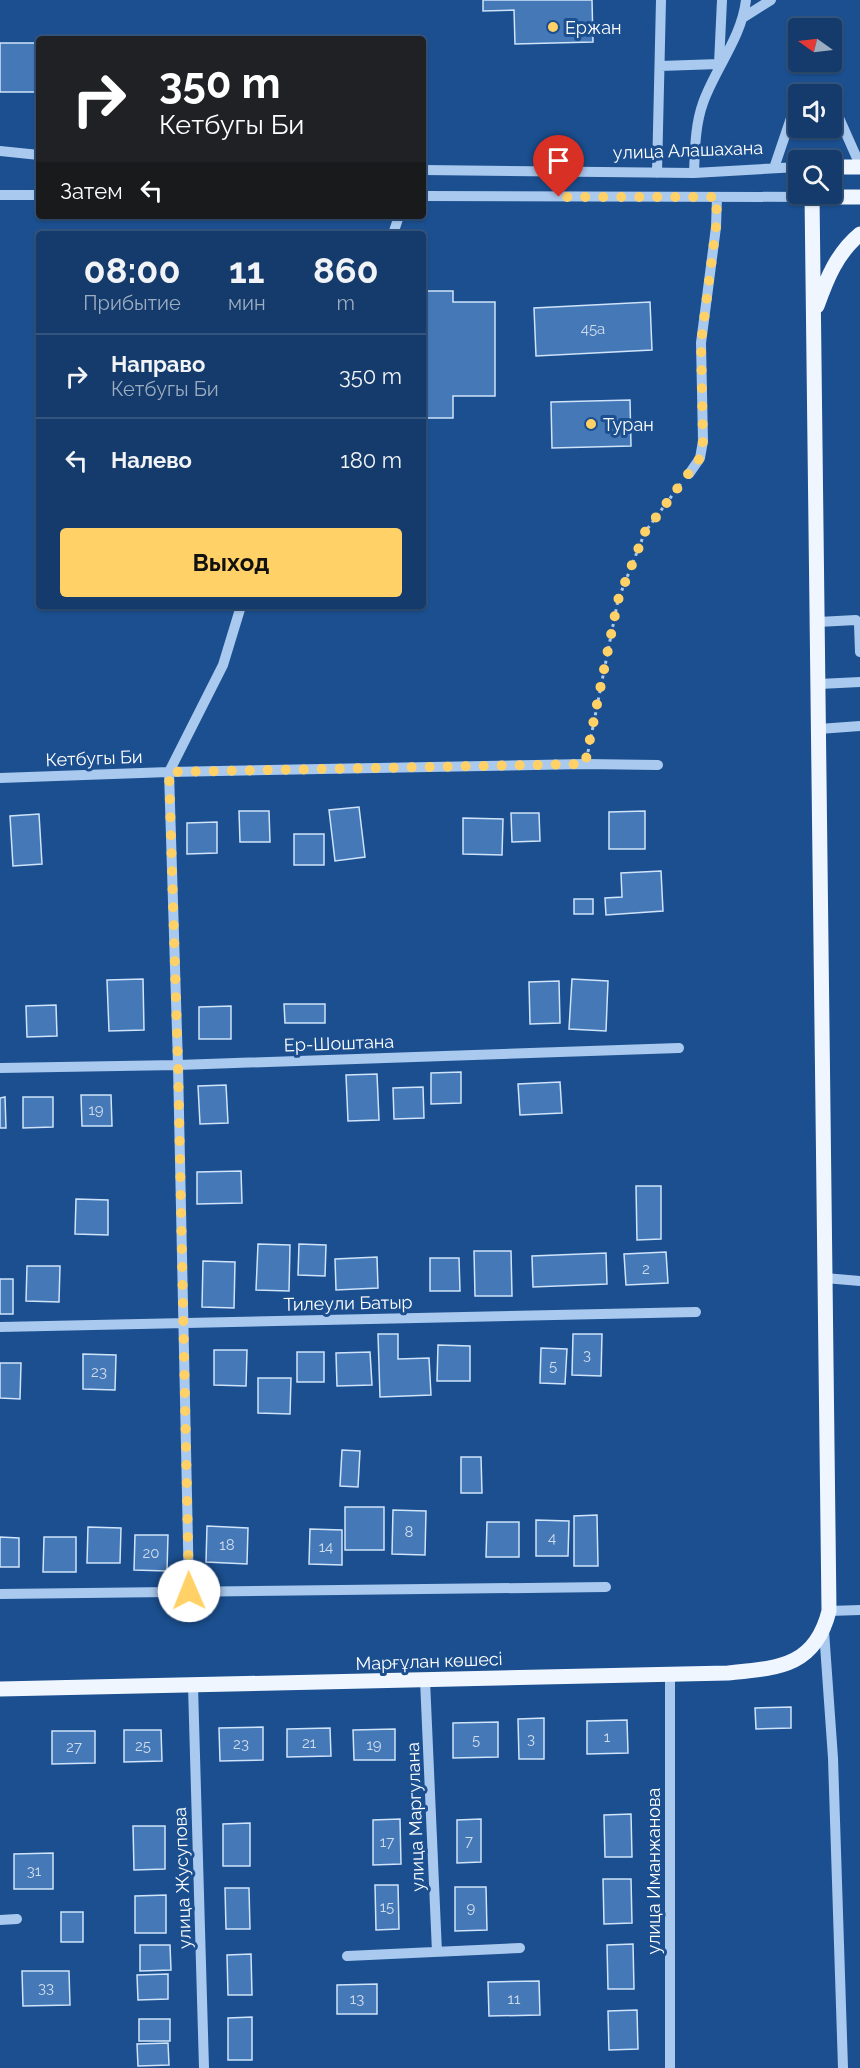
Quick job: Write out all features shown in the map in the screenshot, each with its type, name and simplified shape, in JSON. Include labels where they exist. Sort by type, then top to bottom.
[{"type":"main road","points":[[842,167],[860,166]]},
{"type":"main road","points":[[842,196],[860,197]]},
{"type":"main road","name":"Марғұлан көшесі","points":[[0,1689],[749,1671],[790,1663],[807,1652],[824,1631],[829,1611],[812,204]]},
{"type":"main road","points":[[814,314],[830,272],[848,244],[860,234]]},
{"type":"street","points":[[657,173],[661,0]]},
{"type":"street","points":[[660,66],[719,64],[722,0]]},
{"type":"street","points":[[694,173],[696,131],[703,104],[744,16],[746,0]]},
{"type":"street","points":[[744,16],[771,0]]},
{"type":"street","points":[[842,125],[860,166]]},
{"type":"street","points":[[774,168],[788,127]]},
{"type":"street","points":[[1,152],[36,155]]},
{"type":"street","name":"улица Алашахана","points":[[426,170],[694,173],[788,167]]},
{"type":"street","points":[[0,195],[36,195]]},
{"type":"street","points":[[426,196],[788,196]]},
{"type":"street","points":[[689,474],[700,458],[703,441],[701,343],[716,227],[717,197]]},
{"type":"street","points":[[189,1591],[178,1065],[169,772],[223,665],[240,609]]},
{"type":"street","points":[[818,622],[856,620],[859,624],[860,652]]},
{"type":"street","points":[[819,684],[860,682]]},
{"type":"street","points":[[819,729],[860,726]]},
{"type":"street","name":"Кетбугы Би","points":[[0,778],[169,772],[585,764],[658,765]]},
{"type":"street","name":"Ер-Шоштана","points":[[0,1068],[178,1065],[679,1048]]},
{"type":"street","points":[[825,1278],[860,1281]]},
{"type":"street","name":"Тилеули Батыр","points":[[0,1327],[696,1312]]},
{"type":"street","points":[[0,1594],[606,1587]]},
{"type":"street","points":[[829,1611],[860,1610]]},
{"type":"street","points":[[824,1631],[833,1758],[843,2068]]},
{"type":"street","name":"улица Иманжанова","points":[[670,1673],[670,2068]]},
{"type":"street","name":"улица Маргулана","points":[[425,1680],[437,1952]]},
{"type":"street","name":"улица Жусупова","points":[[194,1686],[204,2068]]},
{"type":"street","points":[[0,1920],[17,1919]]},
{"type":"street","points":[[347,1956],[520,1948]]},
{"type":"path","points":[[585,764],[618,600],[645,532],[689,474]]},
{"type":"building","name":"Ержан","points":[[483,0],[592,0],[593,42],[515,44],[514,10],[483,11]]},
{"type":"building","points":[[0,43],[36,43],[36,92],[0,92]]},
{"type":"building","points":[[426,291],[453,291],[453,302],[495,302],[495,396],[453,396],[453,418],[426,418]]},
{"type":"building","points":[[650,302],[652,350],[536,356],[534,308]]},
{"type":"building","name":"Туран","points":[[630,400],[631,446],[552,448],[551,402]]},
{"type":"building","points":[[359,807],[365,857],[335,861],[329,810]]},
{"type":"building","points":[[239,811],[269,811],[270,842],[240,842]]},
{"type":"building","points":[[645,811],[645,849],[609,849],[609,812]]},
{"type":"building","points":[[511,813],[539,813],[540,841],[512,842]]},
{"type":"building","points":[[39,814],[42,864],[13,866],[10,816]]},
{"type":"building","points":[[463,818],[503,819],[502,855],[463,854]]},
{"type":"building","points":[[217,822],[217,853],[187,854],[187,823]]},
{"type":"building","points":[[294,834],[324,834],[324,865],[294,865]]},
{"type":"building","points":[[661,871],[663,911],[606,915],[605,898],[622,897],[621,873]]},
{"type":"building","points":[[574,899],[593,899],[593,914],[574,914]]},
{"type":"building","points":[[143,979],[144,1030],[109,1031],[107,980]]},
{"type":"building","points":[[572,979],[608,981],[606,1031],[569,1029]]},
{"type":"building","points":[[559,981],[560,1023],[530,1024],[529,982]]},
{"type":"building","points":[[284,1004],[325,1004],[325,1023],[285,1023]]},
{"type":"building","points":[[56,1005],[57,1036],[27,1037],[26,1006]]},
{"type":"building","points":[[231,1006],[231,1039],[199,1039],[199,1007]]},
{"type":"building","points":[[461,1072],[461,1103],[431,1104],[431,1073]]},
{"type":"building","points":[[377,1074],[379,1120],[348,1121],[346,1075]]},
{"type":"building","points":[[560,1082],[562,1113],[520,1115],[518,1084]]},
{"type":"building","points":[[226,1085],[228,1123],[200,1124],[198,1086]]},
{"type":"building","points":[[423,1087],[424,1118],[394,1119],[393,1088]]},
{"type":"building","points":[[81,1095],[111,1095],[112,1126],[82,1126]]},
{"type":"building","points":[[5,1097],[6,1128],[0,1128],[0,1098]]},
{"type":"building","points":[[23,1097],[53,1097],[53,1127],[23,1128]]},
{"type":"building","points":[[241,1171],[242,1203],[197,1204],[197,1172]]},
{"type":"building","points":[[636,1186],[661,1186],[661,1239],[637,1240]]},
{"type":"building","points":[[76,1199],[108,1200],[108,1235],[75,1234]]},
{"type":"building","points":[[258,1244],[290,1245],[289,1291],[256,1290]]},
{"type":"building","points":[[299,1244],[326,1245],[325,1276],[298,1275]]},
{"type":"building","points":[[474,1251],[511,1251],[512,1296],[475,1296]]},
{"type":"building","points":[[666,1252],[668,1283],[626,1285],[624,1254]]},
{"type":"building","points":[[606,1253],[607,1284],[533,1287],[532,1256]]},
{"type":"building","points":[[377,1257],[378,1288],[336,1290],[335,1259]]},
{"type":"building","points":[[430,1258],[459,1258],[460,1291],[430,1291]]},
{"type":"building","points":[[203,1261],[235,1262],[234,1308],[202,1307]]},
{"type":"building","points":[[27,1266],[60,1266],[59,1302],[26,1301]]},
{"type":"building","points":[[0,1279],[13,1279],[13,1314],[0,1314]]},
{"type":"building","points":[[378,1334],[398,1334],[398,1359],[429,1358],[431,1395],[380,1397]]},
{"type":"building","points":[[573,1334],[602,1334],[601,1376],[572,1375]]},
{"type":"building","points":[[438,1345],[470,1346],[470,1381],[437,1381]]},
{"type":"building","points":[[541,1348],[567,1349],[565,1384],[540,1383]]},
{"type":"building","points":[[214,1350],[247,1350],[246,1386],[214,1385]]},
{"type":"building","points":[[297,1352],[324,1352],[324,1382],[297,1382]]},
{"type":"building","points":[[370,1352],[372,1385],[337,1386],[336,1353]]},
{"type":"building","points":[[83,1354],[116,1355],[115,1390],[83,1389]]},
{"type":"building","points":[[0,1363],[21,1363],[20,1399],[0,1398]]},
{"type":"building","points":[[258,1378],[291,1378],[290,1414],[258,1413]]},
{"type":"building","points":[[342,1450],[360,1451],[358,1487],[340,1486]]},
{"type":"building","points":[[461,1457],[481,1457],[482,1493],[461,1493]]},
{"type":"building","points":[[345,1507],[384,1507],[384,1550],[345,1550]]},
{"type":"building","points":[[393,1510],[426,1511],[425,1555],[392,1554]]},
{"type":"building","points":[[597,1515],[598,1566],[574,1566],[574,1516]]},
{"type":"building","points":[[536,1520],[569,1521],[568,1556],[536,1556]]},
{"type":"building","points":[[487,1522],[519,1522],[519,1557],[486,1557]]},
{"type":"building","points":[[207,1526],[248,1528],[247,1564],[206,1562]]},
{"type":"building","points":[[88,1527],[121,1528],[120,1563],[87,1563]]},
{"type":"building","points":[[310,1529],[342,1530],[342,1565],[309,1564]]},
{"type":"building","points":[[135,1535],[168,1535],[167,1571],[134,1570]]},
{"type":"building","points":[[0,1537],[19,1538],[19,1567],[0,1567]]},
{"type":"building","points":[[44,1537],[76,1537],[76,1572],[43,1572]]},
{"type":"building","points":[[791,1707],[791,1728],[756,1729],[755,1708]]},
{"type":"building","points":[[544,1718],[544,1759],[519,1759],[518,1719]]},
{"type":"building","points":[[627,1720],[628,1753],[587,1754],[587,1721]]},
{"type":"building","points":[[498,1722],[498,1757],[453,1758],[453,1723]]},
{"type":"building","points":[[263,1727],[263,1760],[220,1761],[219,1728]]},
{"type":"building","points":[[330,1728],[331,1756],[287,1757],[287,1729]]},
{"type":"building","points":[[395,1729],[395,1760],[354,1760],[353,1730]]},
{"type":"building","points":[[124,1730],[161,1730],[162,1761],[124,1762]]},
{"type":"building","points":[[52,1731],[95,1731],[95,1763],[52,1764]]},
{"type":"building","points":[[631,1814],[632,1857],[605,1857],[604,1815]]},
{"type":"building","points":[[400,1819],[401,1864],[373,1865],[373,1820]]},
{"type":"building","points":[[481,1819],[481,1862],[457,1863],[457,1820]]},
{"type":"building","points":[[250,1823],[250,1866],[223,1866],[223,1824]]},
{"type":"building","points":[[133,1826],[165,1826],[165,1869],[134,1870]]},
{"type":"building","points":[[53,1853],[53,1889],[14,1889],[14,1854]]},
{"type":"building","points":[[603,1879],[631,1879],[632,1923],[604,1924]]},
{"type":"building","points":[[375,1885],[398,1885],[399,1929],[376,1930]]},
{"type":"building","points":[[455,1887],[486,1887],[487,1930],[455,1931]]},
{"type":"building","points":[[225,1888],[249,1888],[250,1929],[226,1929]]},
{"type":"building","points":[[166,1895],[166,1933],[135,1933],[135,1896]]},
{"type":"building","points":[[61,1912],[83,1912],[83,1942],[61,1942]]},
{"type":"building","points":[[633,1944],[634,1989],[608,1989],[607,1945]]},
{"type":"building","points":[[140,1945],[170,1945],[171,1970],[140,1971]]},
{"type":"building","points":[[251,1954],[252,1995],[228,1995],[227,1955]]},
{"type":"building","points":[[22,1971],[69,1971],[70,2005],[23,2006]]},
{"type":"building","points":[[168,1974],[168,1999],[138,2000],[137,1975]]},
{"type":"building","points":[[539,1981],[540,2015],[489,2016],[488,1982]]},
{"type":"building","points":[[377,1984],[377,2014],[337,2014],[337,1985]]},
{"type":"building","points":[[637,2010],[638,2049],[609,2050],[608,2011]]},
{"type":"building","points":[[252,2017],[252,2060],[228,2060],[228,2018]]},
{"type":"building","points":[[139,2019],[170,2019],[170,2041],[139,2041]]},
{"type":"building","points":[[168,2043],[169,2065],[138,2066],[137,2044]]},
{"type":"place","name":"Ержан","points":[[553,27]]},
{"type":"place","name":"Туран","points":[[591,424]]},
{"type":"route","points":[[189,1591],[178,1065],[169,772],[585,764],[618,600],[645,532],[700,458],[703,441],[701,343],[716,227],[717,197],[559,197]]}]
